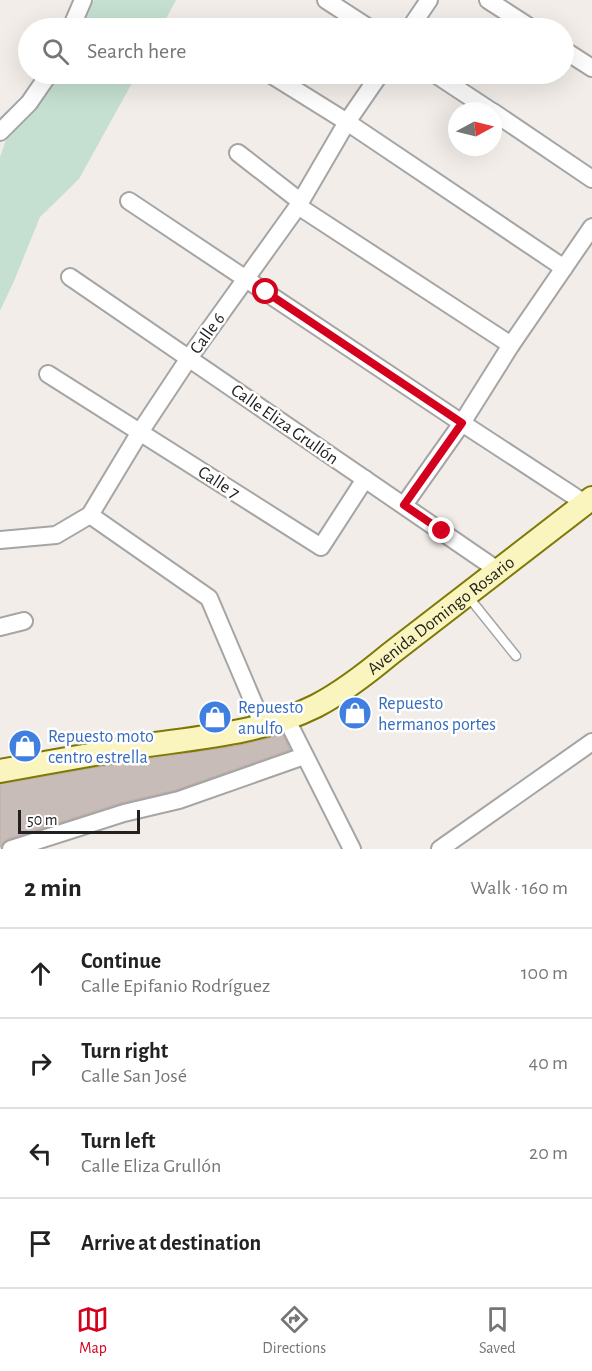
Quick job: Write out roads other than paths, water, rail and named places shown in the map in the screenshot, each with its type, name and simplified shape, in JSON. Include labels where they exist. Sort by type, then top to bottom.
[{"type":"main road","name":"Avenida Domingo Rosario","points":[[0,771],[92,754],[244,731],[314,707],[341,693],[589,501]]},
{"type":"street","points":[[75,18],[83,0]]},
{"type":"street","points":[[326,0],[354,18]]},
{"type":"street","points":[[417,18],[429,0]]},
{"type":"street","points":[[488,0],[516,18]]},
{"type":"street","points":[[574,56],[592,68]]},
{"type":"street","points":[[0,132],[29,104],[42,84]]},
{"type":"street","points":[[286,84],[347,122],[564,268]]},
{"type":"street","name":"Calle 6","points":[[0,540],[56,535],[90,515],[140,432],[189,358],[300,204],[347,122],[373,84]]},
{"type":"street","points":[[450,84],[477,102]]},
{"type":"street","points":[[502,119],[592,179]]},
{"type":"street","points":[[238,153],[300,204],[511,345]]},
{"type":"street","points":[[129,201],[462,423],[589,501]]},
{"type":"street","points":[[404,505],[462,423],[511,345],[592,227]]},
{"type":"street","name":"Calle Eliza Grullón","points":[[70,277],[500,571]]},
{"type":"street","name":"Calle 7","points":[[48,374],[321,547],[365,479]]},
{"type":"street","points":[[90,515],[209,598],[263,725]]},
{"type":"street","points":[[0,627],[24,621]]},
{"type":"street","points":[[286,718],[352,849]]},
{"type":"street","points":[[440,849],[592,742]]},
{"type":"street","points":[[11,849],[124,813],[179,800],[304,756]]},
{"type":"lane","points":[[466,595],[516,656]]},
{"type":"place","name":"Repuesto hermanos portes","points":[[355,713]]},
{"type":"place","name":"Repuesto anulfo","points":[[215,717]]},
{"type":"place","name":"Repuesto moto centro estrella","points":[[25,746]]}]
